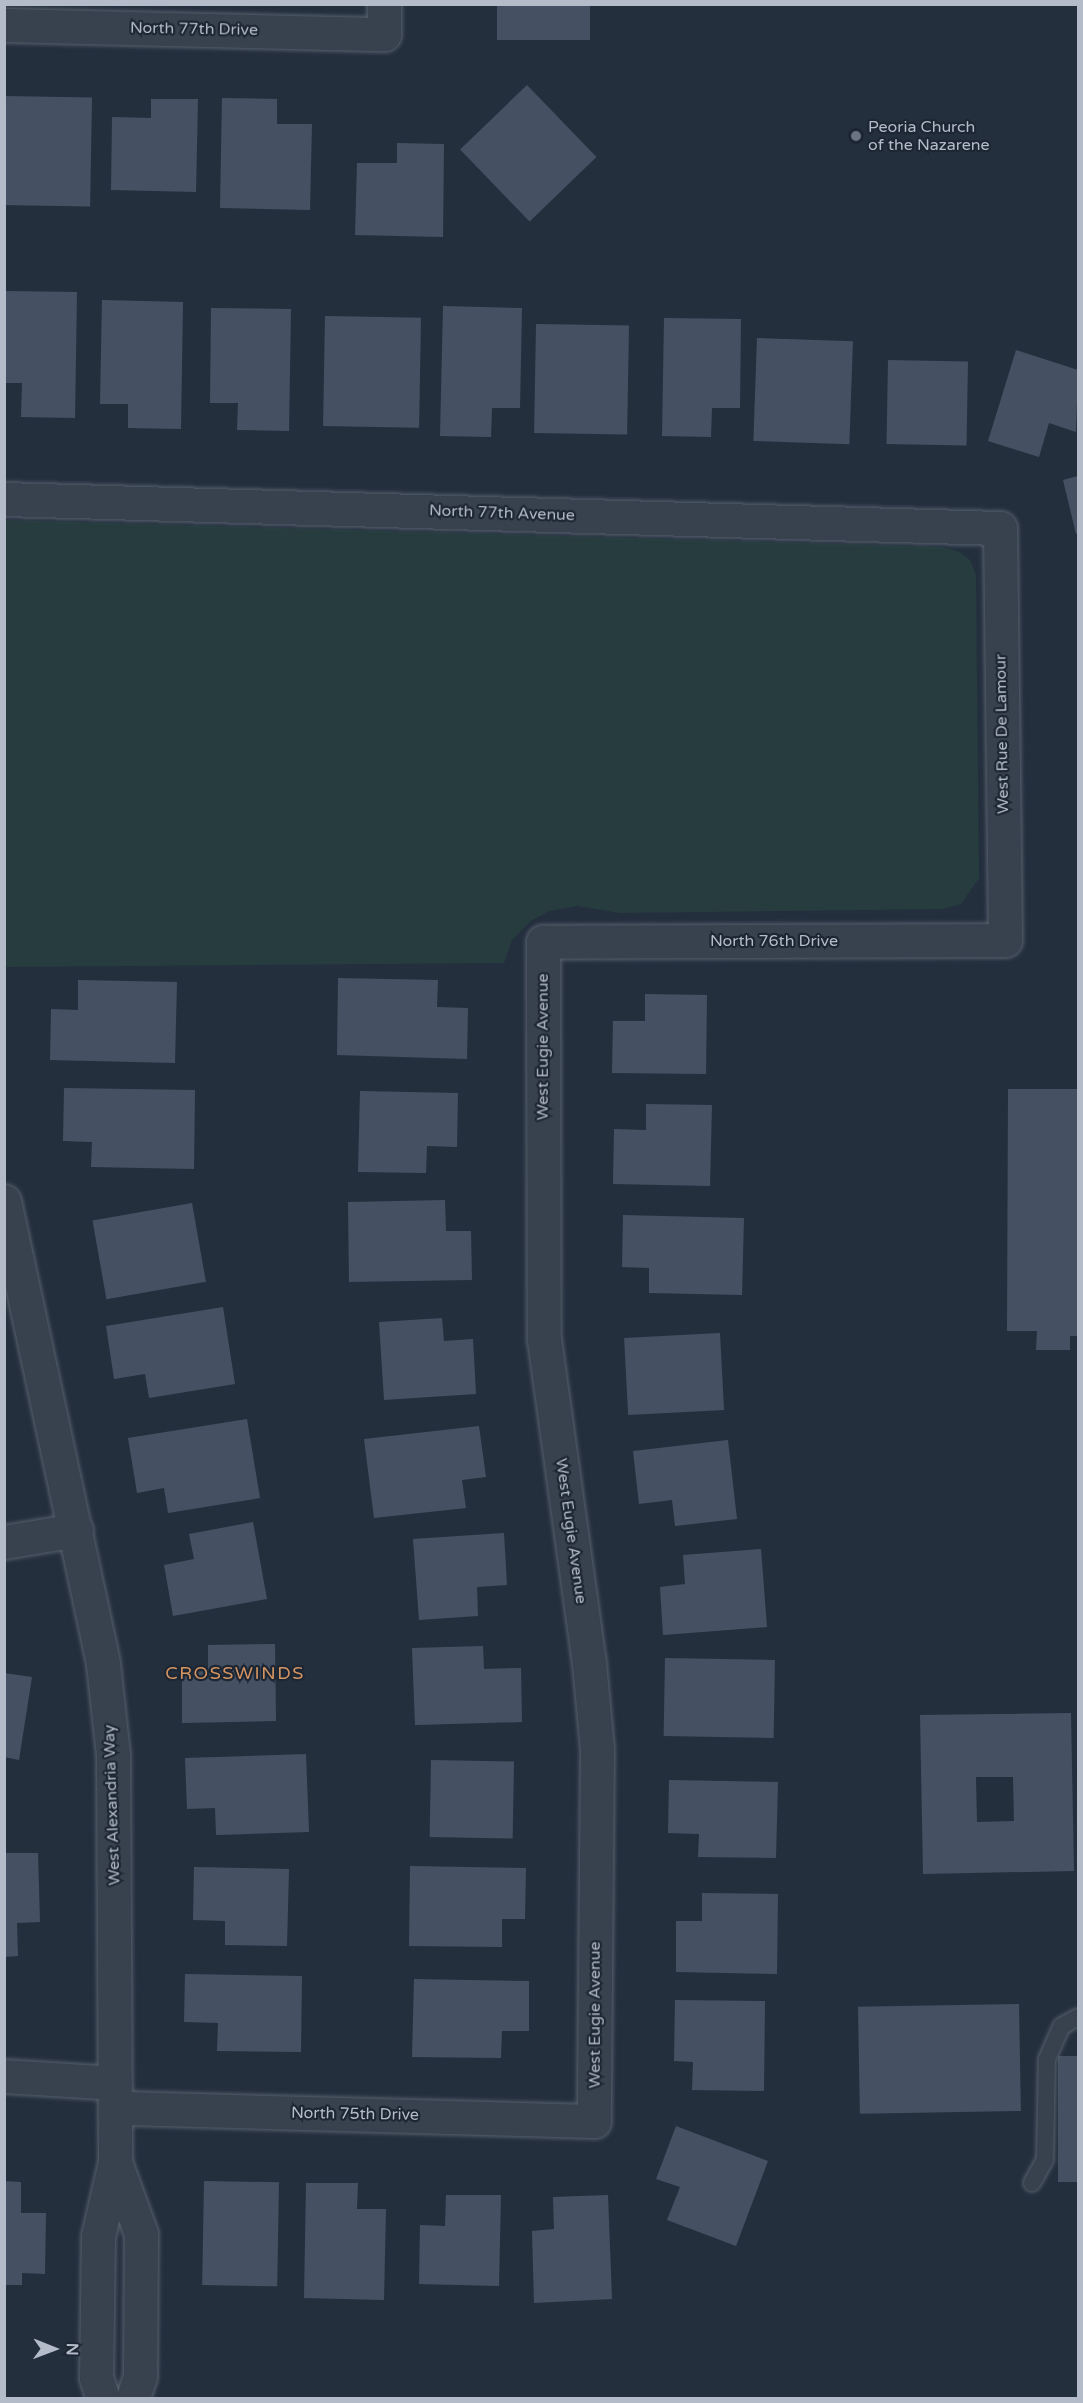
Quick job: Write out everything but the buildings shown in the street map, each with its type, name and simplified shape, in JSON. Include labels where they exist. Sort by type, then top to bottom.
[{"type":"street","name":"North 77th Drive","points":[[4,25],[384,19]]},
{"type":"street","name":"North 77th Avenue","points":[[4,498],[1000,528]]},
{"type":"street","name":"West Rue De Lamour","points":[[1000,528],[1005,940]]},
{"type":"street","name":"North 76th Drive","points":[[543,942],[1005,940]]},
{"type":"street","name":"West Eugie Avenue","points":[[543,942],[544,1339],[590,1663],[597,1749],[594,2121]]},
{"type":"street","name":"West Alexandria Way","points":[[4,1201],[103,1664],[113,1755],[115,2162],[98,2236],[96,2378],[103,2398]]},
{"type":"street","points":[[4,1542],[76,1530]]},
{"type":"street","points":[[4,2076],[115,2096]]},
{"type":"street","name":"North 75th Drive","points":[[115,2096],[594,2121]]},
{"type":"street","name":"West Alexandria Way","points":[[115,2162],[141,2234],[140,2376],[133,2398]]},
{"type":"lane","points":[[1032,2183],[1045,2160],[1047,2059],[1062,2026],[1078,2017]]},
{"type":"green space","points":[[5,520],[942,547],[958,551],[970,560],[976,575],[979,878],[961,904],[943,909],[620,913],[577,906],[549,911],[531,921],[512,940],[504,963],[5,967]]},
{"type":"place","name":"Peoria Church of the Nazarene","points":[[856,136]]},
{"type":"district","name":"CROSSWINDS","points":[[235,1673]]}]
